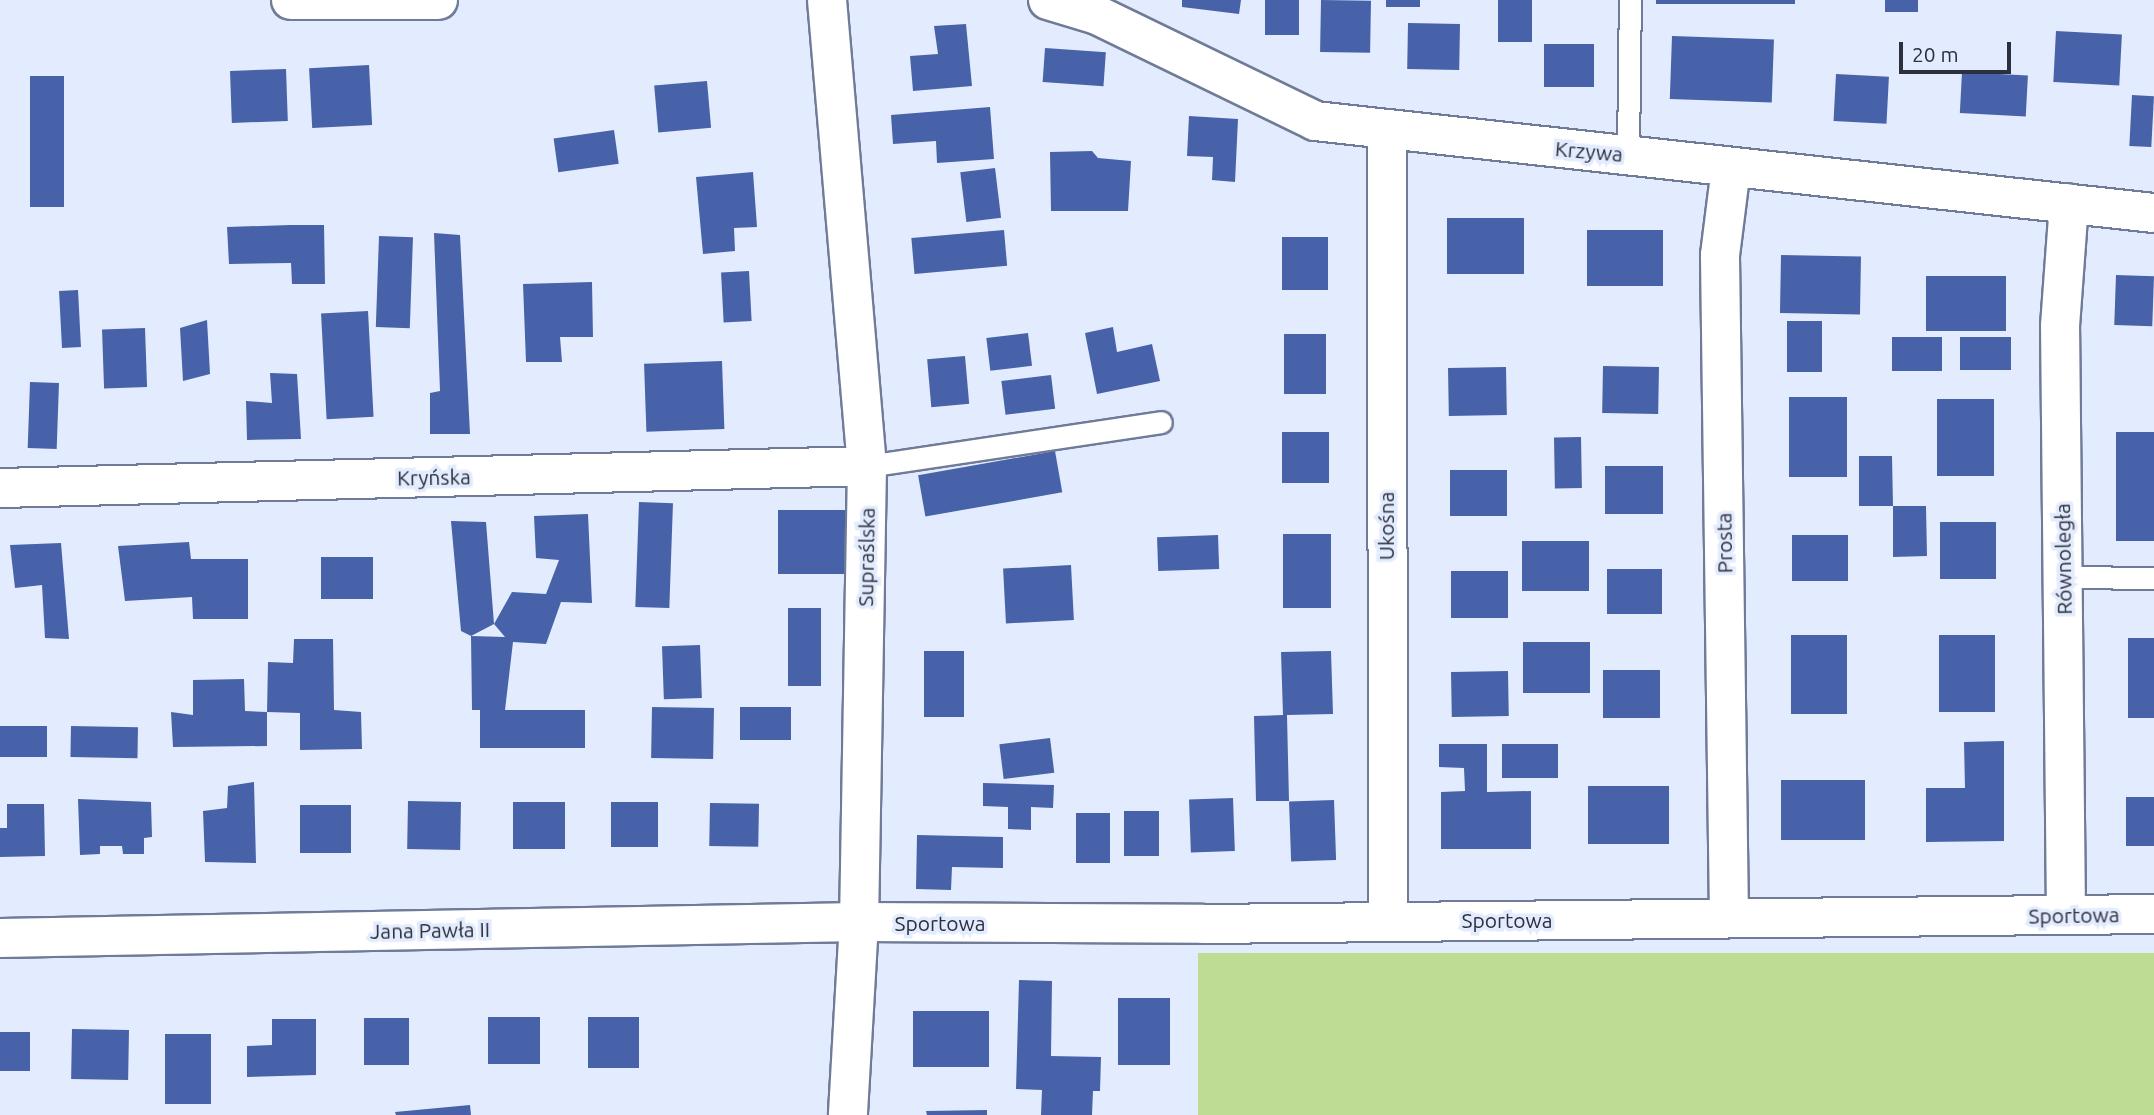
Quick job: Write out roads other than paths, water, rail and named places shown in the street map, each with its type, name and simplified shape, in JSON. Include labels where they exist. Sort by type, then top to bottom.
[{"type":"street","points":[[291,0],[438,0]]},
{"type":"street","name":"Supraślska","points":[[827,0],[867,466],[859,922],[848,1115]]},
{"type":"street","name":"Krzywa","points":[[1048,0],[1097,15],[1315,121],[1387,132],[1628,154],[1731,168],[2154,213]]},
{"type":"street","name":"Ukośna","points":[[1387,132],[1388,920]]},
{"type":"street","name":"Prosta","points":[[1729,918],[1720,256],[1731,168]]},
{"type":"street","name":"Równoległa","points":[[2066,915],[2060,326],[2068,203]]},
{"type":"street","name":"Kryńska","points":[[0,488],[867,466]]},
{"type":"street","name":"Sportowa","points":[[859,922],[2154,914]]},
{"type":"street","name":"Jana Pawła II","points":[[0,938],[859,922]]},
{"type":"lane","points":[[1628,154],[1630,0]]},
{"type":"lane","points":[[867,466],[1161,422]]},
{"type":"lane","points":[[2063,577],[2154,578]]}]
